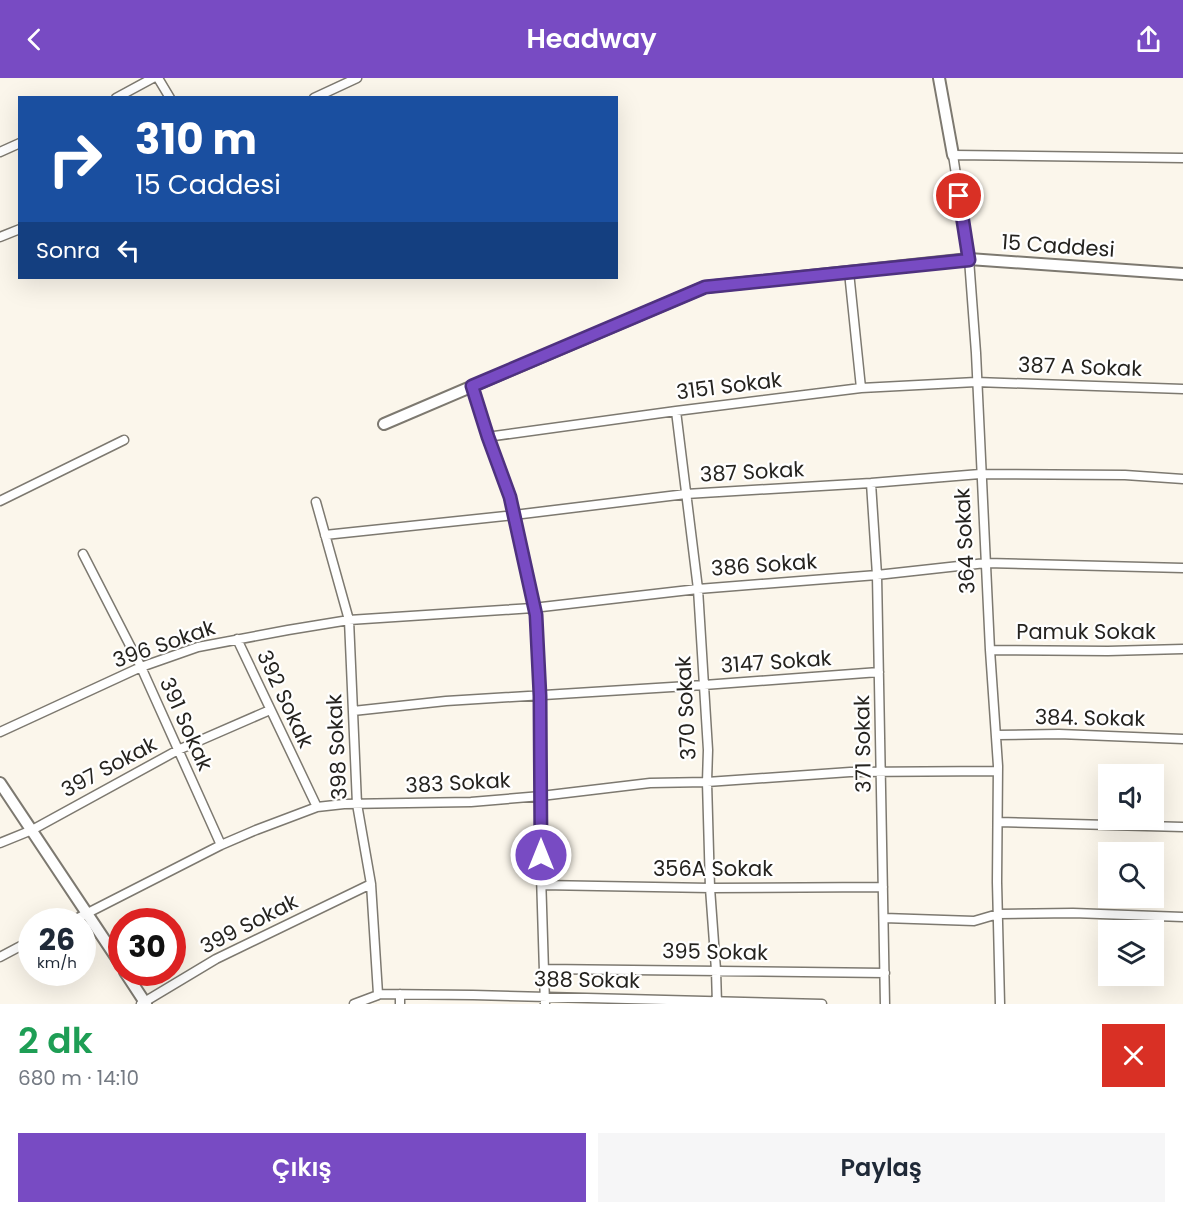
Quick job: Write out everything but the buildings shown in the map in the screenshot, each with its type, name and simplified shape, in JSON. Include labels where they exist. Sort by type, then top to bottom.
[{"type":"street","points":[[120,96],[153,78]]},
{"type":"street","points":[[158,78],[169,96]]},
{"type":"street","points":[[318,96],[357,78]]},
{"type":"street","name":"364 Sokak","points":[[939,78],[969,260],[976,353],[980,474],[998,771],[1000,1004]]},
{"type":"street","points":[[0,152],[18,144]]},
{"type":"street","points":[[952,154],[1183,158]]},
{"type":"street","points":[[0,237],[18,230]]},
{"type":"street","name":"15 Caddesi","points":[[384,423],[705,287],[969,260],[1183,274]]},
{"type":"street","points":[[849,272],[861,388]]},
{"type":"street","name":"3151 Sokak","points":[[488,437],[861,388],[976,382]]},
{"type":"street","name":"387 A Sokak","points":[[976,382],[1183,389]]},
{"type":"street","points":[[472,386],[510,497],[536,615],[540,696],[545,1000]]},
{"type":"street","name":"370 Sokak","points":[[676,411],[698,589],[708,750],[710,888],[717,1003]]},
{"type":"street","points":[[0,501],[124,440]]},
{"type":"street","name":"387 Sokak","points":[[325,535],[686,494],[980,474],[1125,475],[1183,479]]},
{"type":"street","name":"371 Sokak","points":[[870,483],[877,575],[885,1004]]},
{"type":"street","name":"398 Sokak","points":[[316,502],[349,620],[357,804],[371,884],[378,994]]},
{"type":"street","name":"391 Sokak","points":[[83,554],[141,667],[221,845]]},
{"type":"street","name":"386 Sokak","points":[[349,620],[533,608],[698,589],[877,575],[986,563],[1183,568]]},
{"type":"street","name":"396 Sokak","points":[[0,732],[141,667],[198,647],[349,620]]},
{"type":"street","name":"392 Sokak","points":[[237,639],[316,807]]},
{"type":"street","name":"Pamuk Sokak","points":[[990,650],[1183,649]]},
{"type":"street","name":"3147 Sokak","points":[[353,711],[446,701],[879,672]]},
{"type":"street","name":"397 Sokak","points":[[0,843],[32,830],[178,750],[270,710]]},
{"type":"street","name":"384. Sokak","points":[[996,735],[1059,734],[1183,739]]},
{"type":"street","name":"383 Sokak","points":[[96,909],[221,845],[316,807],[471,802],[650,783],[707,782],[850,772],[998,771]]},
{"type":"street","points":[[0,783],[84,908]]},
{"type":"street","points":[[998,822],[1183,827]]},
{"type":"street","name":"399 Sokak","points":[[144,1003],[216,959],[371,884]]},
{"type":"street","name":"356A Sokak","points":[[542,885],[710,888],[884,887]]},
{"type":"street","points":[[884,918],[974,921],[998,914],[1183,917]]},
{"type":"street","points":[[96,926],[108,945]]},
{"type":"street","points":[[0,957],[18,947]]},
{"type":"street","name":"395 Sokak","points":[[544,969],[885,973]]},
{"type":"street","points":[[134,986],[144,1003]]},
{"type":"street","name":"388 Sokak","points":[[354,1004],[378,994],[545,1000],[822,1004]]},
{"type":"street","points":[[400,994],[400,1004]]},
{"type":"route","points":[[541,855],[540,696],[536,615],[510,497],[472,386],[705,287],[969,260],[959,196]]}]
